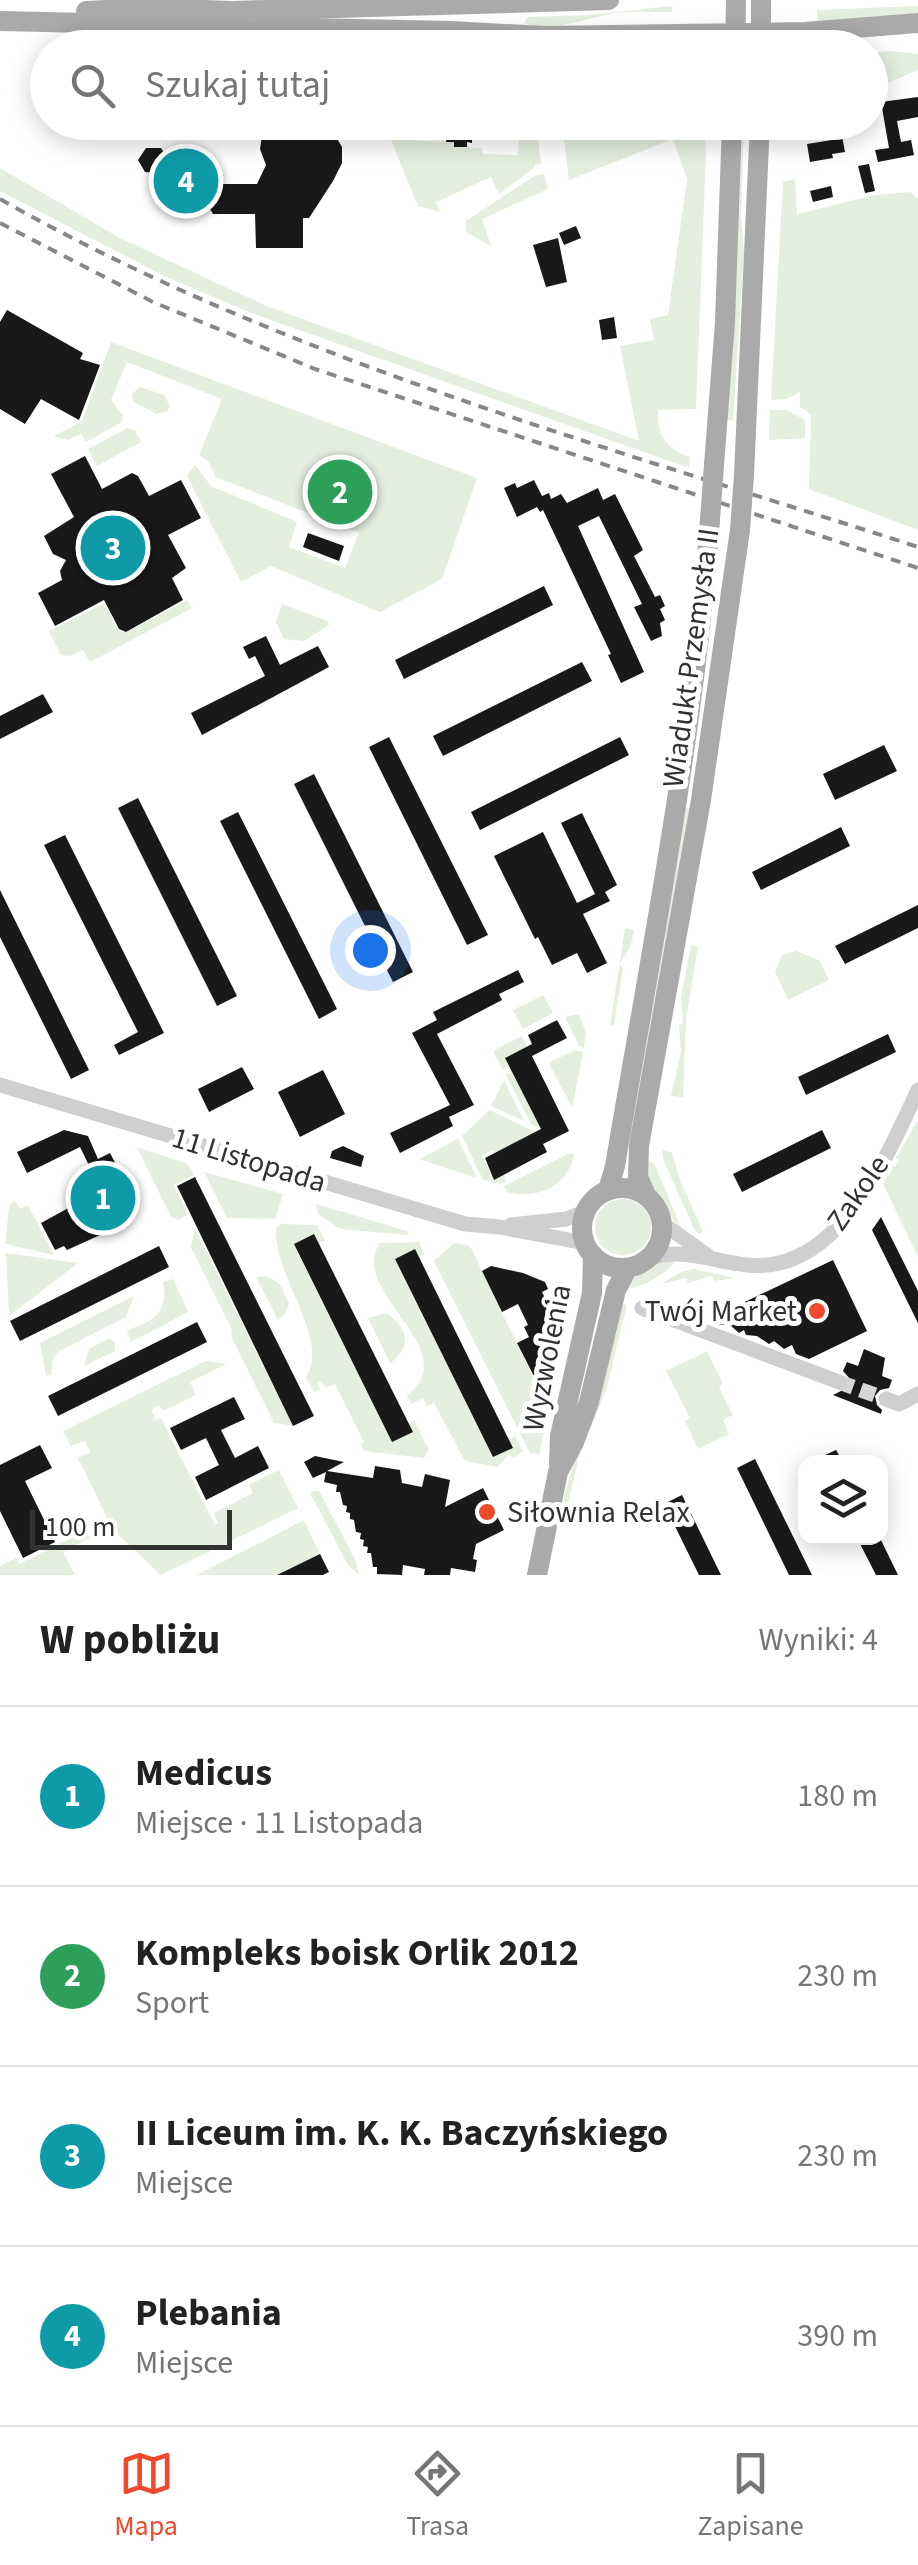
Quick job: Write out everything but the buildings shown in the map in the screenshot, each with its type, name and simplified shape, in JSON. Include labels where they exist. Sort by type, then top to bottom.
[{"type":"main road","points":[[273,12],[608,0]]},
{"type":"main road","points":[[735,30],[736,0]]},
{"type":"main road","points":[[760,0],[761,30]]},
{"type":"main road","points":[[0,18],[146,8],[273,12],[476,30]]},
{"type":"main road","points":[[853,30],[918,23]]},
{"type":"main road","name":"Wiadukt Przemysła II","points":[[608,1190],[677,796],[704,600],[723,352],[731,140]]},
{"type":"main road","name":"Wiadukt Przemysła II","points":[[646,1195],[638,1177],[640,1146],[702,800],[740,530],[759,140]]},
{"type":"main road","points":[[627,1188],[646,1195],[657,1208],[662,1223],[660,1243],[649,1259],[627,1268],[608,1266],[589,1249],[582,1232],[585,1212],[608,1190],[627,1188]]},
{"type":"main road","name":"Wyzwolenia","points":[[537,1575],[558,1472],[560,1436],[592,1293],[589,1249]]},
{"type":"main road","name":"Wyzwolenia","points":[[558,1472],[589,1402],[616,1290],[627,1268]]},
{"type":"street","name":"11 Listopada","points":[[0,1085],[420,1212],[589,1249]]},
{"type":"street","name":"Zakole","points":[[649,1259],[663,1254],[710,1257],[757,1266],[782,1262],[810,1250],[835,1231],[863,1196],[918,1090]]},
{"type":"street","name":"11 Listopada","points":[[500,1227],[566,1219],[585,1212]]},
{"type":"street","name":"Zakole","points":[[662,1223],[710,1257]]},
{"type":"street","points":[[642,1308],[839,1382]]},
{"type":"street","points":[[886,1399],[898,1404],[918,1394]]},
{"type":"green space","points":[[672,6],[672,12],[616,13],[557,26],[524,23],[528,17]]},
{"type":"green space","points":[[918,6],[918,15],[818,24],[817,10]]},
{"type":"green space","points":[[888,51],[918,54],[918,70],[888,83]]},
{"type":"green space","points":[[391,140],[454,142],[454,147],[482,148],[483,154],[518,155],[519,140],[538,140],[541,164],[534,165],[499,194],[491,177],[436,202],[440,212],[418,206]]},
{"type":"green space","points":[[564,140],[670,140],[569,180]]},
{"type":"green space","points":[[673,140],[705,140],[696,409],[658,410],[661,434],[675,450],[690,457],[689,468],[251,313],[164,276],[0,191],[0,168],[120,238],[264,305],[639,441],[620,346],[654,340],[650,319],[668,315],[687,179]]},
{"type":"green space","points":[[738,140],[743,140],[744,252],[733,421],[725,419]]},
{"type":"green space","points":[[544,174],[548,189],[482,219],[491,246],[466,232],[466,221],[536,175]]},
{"type":"green space","points":[[795,179],[797,214],[875,195],[911,192],[918,199],[918,530],[809,489],[811,414],[800,407],[800,392],[786,399],[771,400],[783,182]]},
{"type":"green space","points":[[111,342],[477,478],[442,579],[380,612],[271,566],[241,582],[187,476],[195,465],[211,486],[297,522],[289,547],[345,568],[359,533],[216,477],[208,461],[199,455],[222,399],[127,362],[111,400],[123,416],[122,422],[86,442],[81,434],[68,440],[54,436],[82,421]]},
{"type":"green space","points":[[140,387],[164,395],[170,406],[167,411],[156,414],[134,402],[132,394]]},
{"type":"green space","points":[[770,410],[786,410],[805,420],[805,438],[769,440]]},
{"type":"green space","points":[[127,428],[135,430],[141,442],[97,466],[88,449]]},
{"type":"green space","points":[[187,600],[192,608],[90,662],[83,650],[61,655],[49,631],[104,603],[119,631],[127,632]]},
{"type":"green space","points":[[282,604],[328,621],[329,625],[304,641],[284,639],[276,622]]},
{"type":"green space","points":[[683,808],[692,809],[632,1141],[627,1140]]},
{"type":"green space","points":[[625,928],[634,930],[631,945],[619,964]]},
{"type":"green space","points":[[691,945],[698,947],[686,1020],[683,1097],[671,1096],[681,1052],[681,997]]},
{"type":"green space","points":[[797,951],[820,961],[829,980],[788,1000],[775,972],[782,955]]},
{"type":"green space","points":[[619,965],[623,968],[614,1025],[610,1026]]},
{"type":"green space","points":[[543,995],[553,1013],[523,1029],[513,1010]]},
{"type":"green space","points":[[579,1014],[586,1033],[584,1048],[579,1046],[565,1017]]},
{"type":"green space","points":[[522,1036],[527,1047],[503,1070],[493,1051]]},
{"type":"green space","points":[[575,1050],[583,1052],[572,1108],[549,1063]]},
{"type":"green space","points":[[512,1072],[541,1129],[531,1124],[506,1075]]},
{"type":"green space","points":[[504,1080],[524,1121],[491,1106]]},
{"type":"green space","points":[[489,1110],[536,1132],[482,1156],[494,1179],[504,1175],[507,1181],[500,1184],[483,1180],[462,1136]]},
{"type":"green space","points":[[918,1120],[918,1257],[883,1184]]},
{"type":"green space","points":[[458,1139],[477,1178],[419,1159]]},
{"type":"green space","points":[[137,1147],[188,1164],[194,1175],[174,1185],[188,1214],[178,1220],[171,1217]]},
{"type":"green space","points":[[662,1151],[672,1153],[703,1232],[700,1234],[695,1231],[663,1159]]},
{"type":"green space","points":[[574,1154],[566,1175],[550,1188],[529,1194],[507,1192],[504,1186]]},
{"type":"green space","points":[[648,1160],[655,1165],[684,1235],[648,1177]]},
{"type":"green space","points":[[204,1172],[283,1194],[275,1219],[227,1218]]},
{"type":"green space","points":[[623,1199],[643,1207],[651,1227],[643,1247],[623,1255],[603,1247],[595,1227],[603,1207]]},
{"type":"green space","points":[[15,1200],[20,1209],[28,1205],[54,1255],[5,1244],[9,1206]]},
{"type":"green space","points":[[316,1204],[407,1231],[408,1235],[341,1229],[318,1214]]},
{"type":"green space","points":[[281,1224],[317,1225],[325,1241],[319,1244],[314,1234],[294,1245],[392,1441],[414,1420],[429,1450],[424,1458],[364,1451],[364,1442],[335,1384],[326,1388],[321,1381],[317,1383],[320,1390],[314,1392],[306,1377],[312,1362],[307,1326],[277,1247],[276,1228]]},
{"type":"green space","points":[[195,1228],[293,1426],[274,1423],[191,1247]]},
{"type":"green space","points":[[419,1242],[425,1255],[395,1260],[493,1457],[513,1448],[509,1439],[515,1436],[523,1451],[513,1458],[509,1454],[497,1467],[465,1461],[434,1403],[427,1406],[423,1398],[411,1404],[407,1396],[422,1377],[423,1358],[416,1339],[378,1281],[374,1262],[380,1243]]},
{"type":"green space","points":[[454,1243],[470,1246],[544,1400],[549,1399],[540,1453],[530,1453],[434,1261]]},
{"type":"green space","points":[[6,1253],[78,1263],[9,1316]]},
{"type":"green space","points":[[661,1261],[675,1261],[653,1280],[625,1289],[634,1278]]},
{"type":"green space","points":[[694,1269],[735,1278],[714,1281],[712,1276],[688,1283],[686,1278],[661,1284]]},
{"type":"green space","points":[[266,1276],[280,1284],[289,1304],[278,1320],[256,1277]]},
{"type":"green space","points":[[173,1279],[188,1312],[131,1342],[127,1330],[158,1314],[164,1301],[163,1282]]},
{"type":"green space","points":[[134,1296],[126,1317],[59,1351],[53,1358],[51,1375],[46,1376],[40,1343]]},
{"type":"green space","points":[[619,1303],[627,1305],[607,1387],[578,1460],[568,1505],[562,1504]]},
{"type":"green space","points":[[386,1313],[399,1324],[405,1337],[402,1350],[390,1363],[368,1318]]},
{"type":"green space","points":[[109,1338],[115,1342],[115,1351],[84,1366],[89,1349]]},
{"type":"green space","points":[[707,1351],[733,1415],[723,1420],[729,1434],[698,1449],[685,1421],[690,1418],[666,1371]]},
{"type":"green space","points":[[206,1361],[226,1364],[190,1382],[196,1395],[163,1411],[159,1405],[151,1410],[156,1420],[161,1418],[215,1525],[218,1523],[214,1513],[253,1493],[249,1485],[279,1470],[298,1508],[161,1575],[113,1530],[78,1458],[90,1452],[85,1441],[71,1446],[63,1431]]},
{"type":"green space","points":[[319,1491],[355,1559],[359,1575],[348,1565],[310,1493]]},
{"type":"green space","points":[[304,1520],[320,1554],[277,1575],[197,1575]]},
{"type":"green space","points":[[85,1531],[90,1538],[63,1552],[75,1575],[0,1575],[0,1566],[16,1558],[19,1564]]},
{"type":"tunnel","points":[[839,1382],[886,1399]]},
{"type":"railway","points":[[0,199],[220,308],[334,354],[566,435],[918,547]]},
{"type":"railway","points":[[0,223],[153,302],[315,369],[918,568]]},
{"type":"place","name":"Plebania","points":[[186,181]]},
{"type":"place","name":"Kompleks boisk Orlik 2012","points":[[340,492]]},
{"type":"place","name":"II Liceum im. K. K. Baczyńskiego","points":[[113,548]]},
{"type":"place","name":"Medicus","points":[[103,1198]]},
{"type":"place","name":"Twój Market","points":[[817,1311]]},
{"type":"place","name":"Siłownia Relax","points":[[487,1512]]}]
